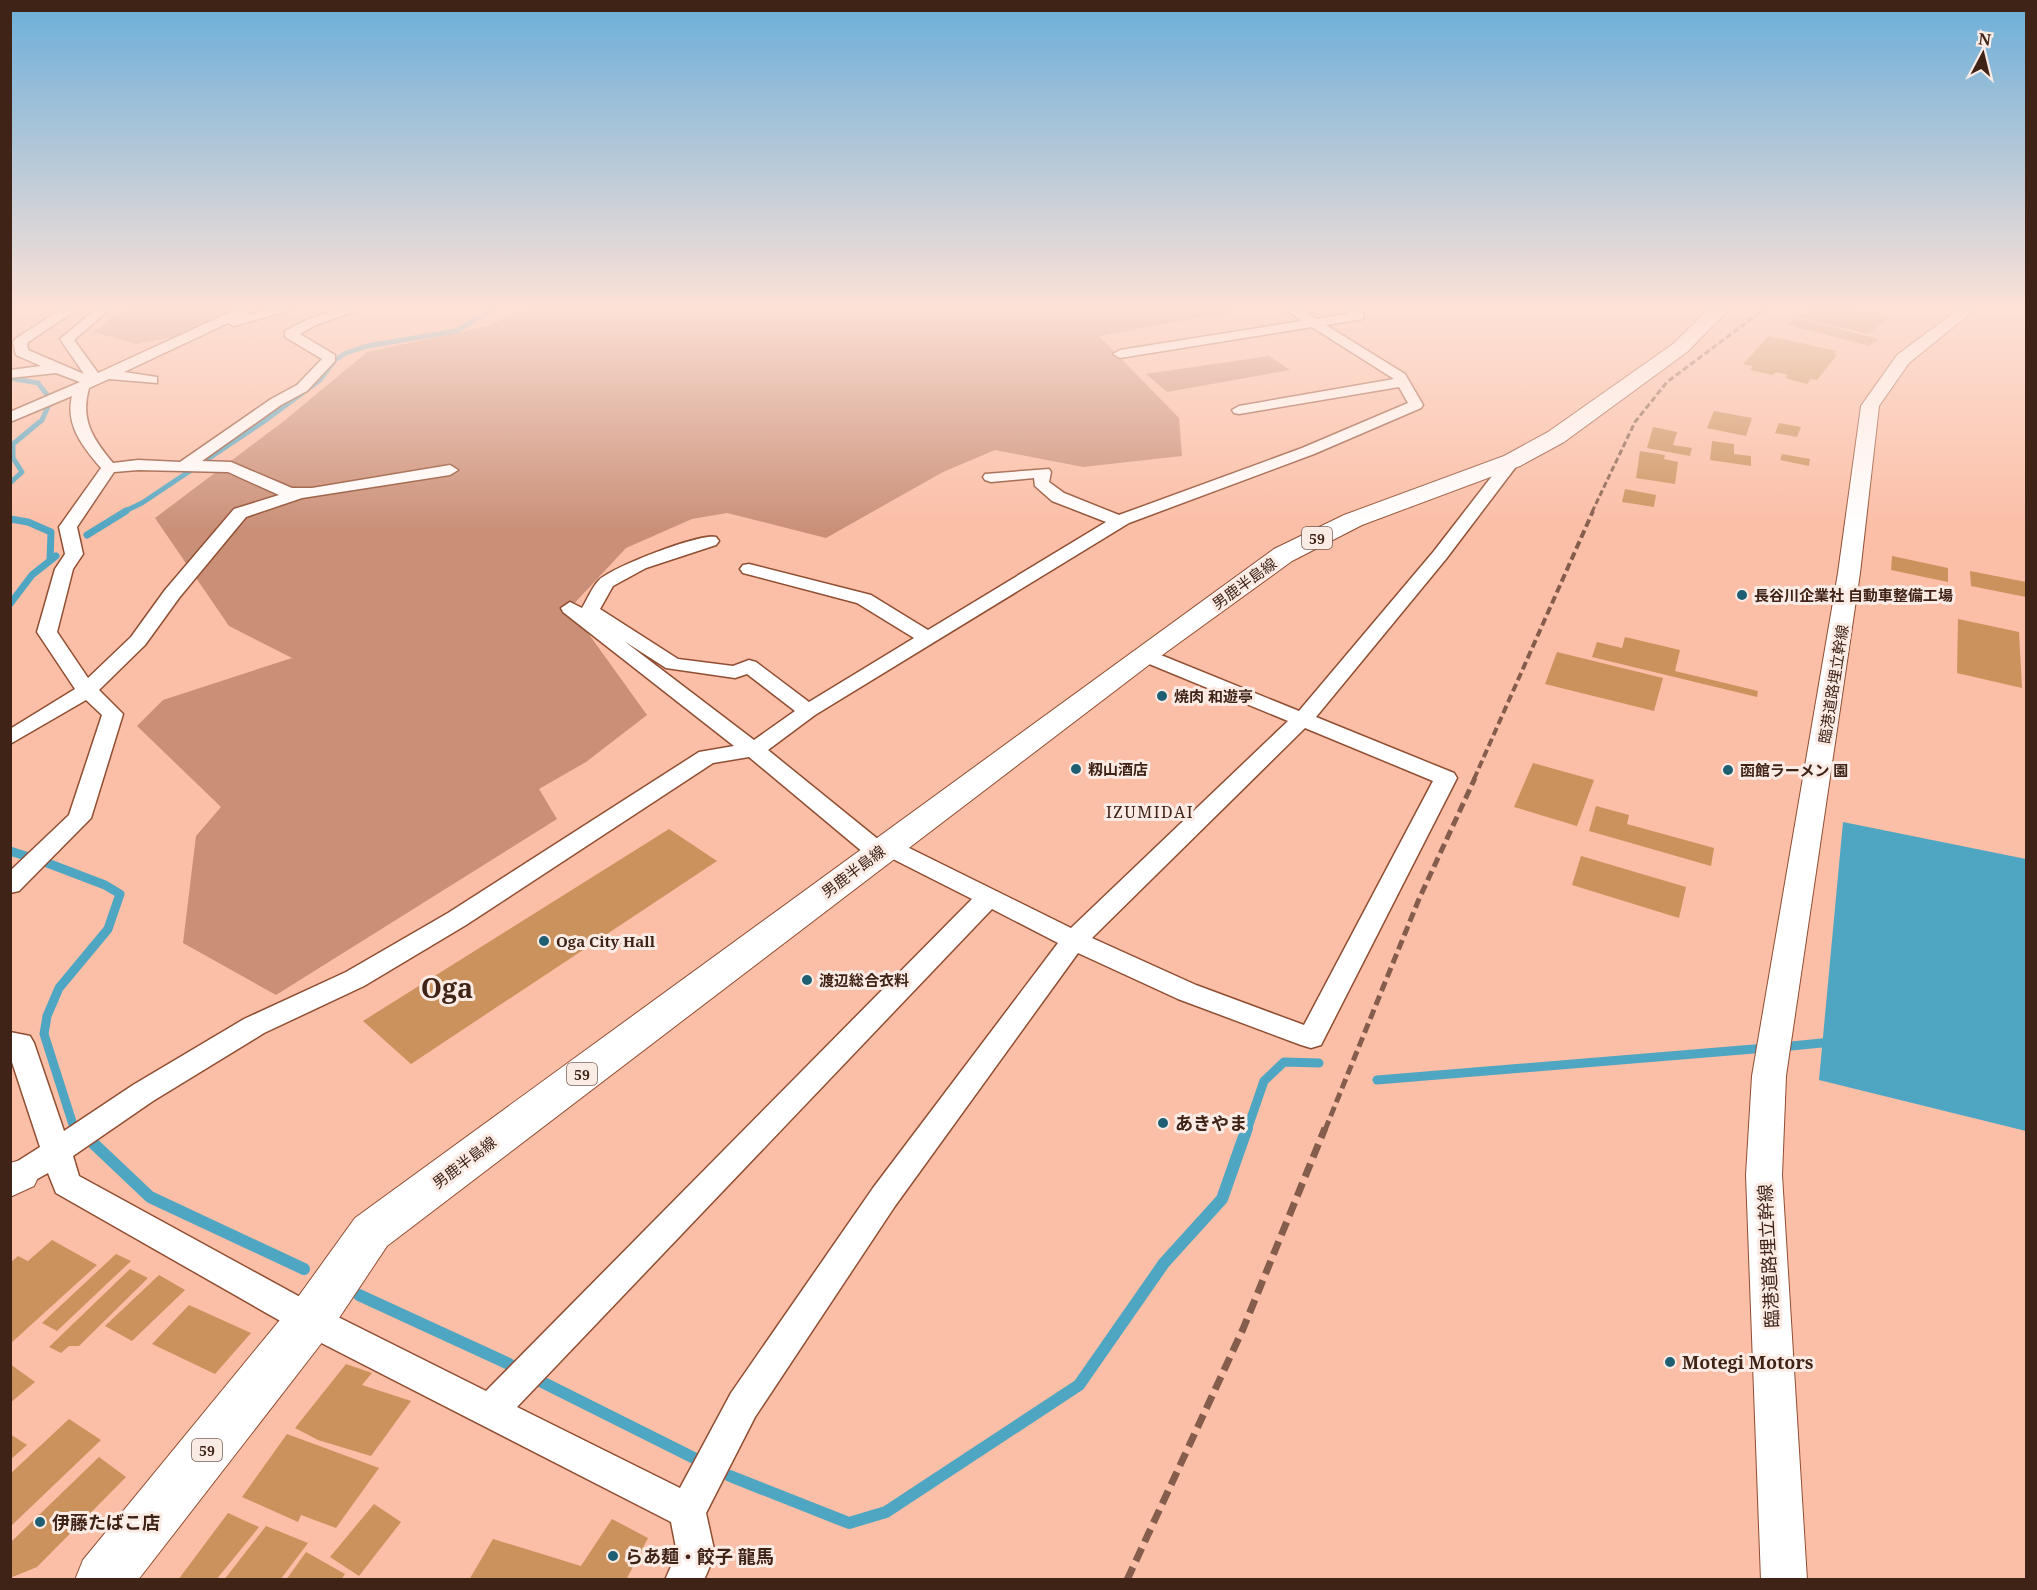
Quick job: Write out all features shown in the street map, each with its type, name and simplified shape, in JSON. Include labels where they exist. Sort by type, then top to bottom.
[{"type":"main road","name":"男鹿半島線","points":[[103,1580],[310,1320],[371,1232],[1144,655],[1283,555],[1372,512],[1512,461],[1556,437],[1634,382]]},
{"type":"street","points":[[10,418],[88,382]]},
{"type":"street","points":[[92,382],[76,401],[77,419],[85,440],[109,468]]},
{"type":"street","points":[[10,885],[80,818],[113,714],[86,691],[64,663],[47,632],[63,570],[74,554],[68,526],[109,468],[138,465],[183,467],[307,382]]},
{"type":"street","points":[[1239,410],[1402,382]]},
{"type":"street","points":[[16,1179],[143,1093],[254,1026],[355,979],[457,919],[707,757],[754,750],[808,711],[1119,521],[1308,451],[1416,405],[1403,382]]},
{"type":"street","name":"臨港道路埋立幹線","points":[[1784,1580],[1764,1175],[1769,1076],[1846,597],[1870,405],[1886,382]]},
{"type":"street","points":[[684,1580],[696,1554],[687,1511],[743,1405],[884,1197],[1074,940],[1304,718],[1440,555],[1512,461]]},
{"type":"street","points":[[186,465],[231,467],[289,493],[450,470]]},
{"type":"street","points":[[991,477],[1043,472],[1041,483],[1058,497],[1119,521]]},
{"type":"street","points":[[10,738],[86,691],[138,642],[172,594],[240,513],[300,493]]},
{"type":"street","points":[[710,541],[640,564],[606,584],[590,611],[673,664],[735,672],[749,666],[808,711]]},
{"type":"street","points":[[749,569],[864,599],[928,638]]},
{"type":"street","points":[[570,608],[720,727],[754,750],[883,849],[1187,992],[1311,1038],[1446,778],[1304,718],[1144,655]]},
{"type":"street","points":[[490,1411],[989,897]]},
{"type":"street","points":[[10,1042],[20,1043],[67,1184],[310,1320],[687,1511]]},
{"type":"shaded area","points":[[331,382],[1144,382],[1179,418],[1182,456],[1083,467],[995,450],[943,472],[826,538],[727,513],[692,519],[626,548],[570,608],[647,715],[586,762],[539,789],[557,819],[276,995],[183,943],[196,836],[221,807],[137,726],[163,700],[292,658],[229,626],[155,518],[284,421]]},
{"type":"shaded area","points":[[1156,382],[1222,382],[1167,392]]},
{"type":"water","points":[[1843,822],[2026,859],[2026,1131],[1819,1080]]},
{"type":"building","points":[[1714,411],[1752,418],[1746,436],[1707,428]]},
{"type":"building","points":[[1779,423],[1801,427],[1797,437],[1775,433]]},
{"type":"building","points":[[1653,427],[1677,432],[1673,445],[1692,448],[1690,456],[1647,448]]},
{"type":"building","points":[[1712,441],[1734,444],[1734,454],[1751,456],[1751,466],[1710,460]]},
{"type":"building","points":[[1640,451],[1665,455],[1664,459],[1678,462],[1675,484],[1636,478]]},
{"type":"building","points":[[1782,454],[1810,459],[1809,466],[1780,460]]},
{"type":"building","points":[[1625,489],[1656,495],[1654,507],[1622,502]]},
{"type":"building","points":[[1892,556],[1948,568],[1948,582],[1891,570]]},
{"type":"building","points":[[1970,571],[2026,582],[2026,597],[1971,586]]},
{"type":"building","points":[[1958,619],[2019,632],[2022,688],[1957,673]]},
{"type":"building","points":[[1625,637],[1680,650],[1675,671],[1758,691],[1757,697],[1592,657],[1597,642],[1622,648]]},
{"type":"building","points":[[1557,652],[1663,678],[1654,711],[1545,684]]},
{"type":"building","points":[[1533,763],[1594,780],[1577,826],[1514,807]]},
{"type":"building","points":[[1596,806],[1629,815],[1627,824],[1714,848],[1711,866],[1589,831]]},
{"type":"building","name":"Oga City Hall","points":[[669,829],[717,861],[411,1064],[363,1021]]},
{"type":"building","points":[[1581,856],[1686,887],[1679,918],[1572,885]]},
{"type":"building","points":[[52,1240],[97,1265],[10,1344],[10,1263],[18,1256],[28,1261]]},
{"type":"building","points":[[116,1254],[131,1261],[57,1331],[42,1323]]},
{"type":"building","points":[[130,1269],[148,1278],[79,1346],[69,1346],[61,1353],[49,1347]]},
{"type":"building","points":[[159,1275],[185,1290],[132,1341],[105,1326]]},
{"type":"building","points":[[189,1305],[251,1333],[215,1374],[152,1344]]},
{"type":"building","points":[[10,1364],[35,1382],[10,1403]]},
{"type":"building","points":[[346,1364],[372,1373],[362,1385],[411,1401],[371,1456],[318,1440],[295,1428]]},
{"type":"building","points":[[69,1419],[101,1440],[10,1527],[10,1474]]},
{"type":"building","points":[[10,1434],[27,1445],[10,1460]]},
{"type":"building","points":[[287,1434],[379,1468],[336,1528],[301,1515],[298,1522],[242,1497]]},
{"type":"building","points":[[99,1457],[126,1477],[37,1567],[10,1578],[10,1543]]},
{"type":"building","points":[[374,1504],[401,1522],[359,1576],[330,1557]]},
{"type":"building","points":[[228,1513],[259,1527],[216,1580],[178,1580]]},
{"type":"building","points":[[612,1519],[648,1538],[626,1580],[469,1580],[493,1539],[581,1566]]},
{"type":"building","points":[[266,1526],[308,1543],[280,1580],[224,1580]]},
{"type":"building","points":[[306,1552],[345,1574],[341,1580],[286,1580]]},
{"type":"waterway","points":[[10,483],[22,472],[13,458],[13,444],[42,420],[51,400],[38,383],[34,382]]},
{"type":"waterway","points":[[123,512],[142,503],[263,422],[317,382]]},
{"type":"waterway","points":[[87,535],[126,511]]},
{"type":"waterway","points":[[10,519],[28,522],[51,532],[50,560]]},
{"type":"waterway","points":[[10,604],[32,575],[56,556]]},
{"type":"waterway","points":[[10,851],[32,858]]},
{"type":"waterway","points":[[42,861],[105,885],[120,894],[108,929],[59,988],[47,1016],[44,1034],[74,1128]]},
{"type":"waterway","points":[[1781,1047],[1832,1042]]},
{"type":"waterway","points":[[1377,1080],[1766,1048]]},
{"type":"waterway","points":[[1247,1130],[1264,1081],[1284,1062],[1319,1063]]},
{"type":"waterway","points":[[730,1476],[849,1523],[886,1512],[1079,1385],[1164,1263],[1222,1199],[1247,1128]]},
{"type":"waterway","points":[[94,1144],[150,1197],[304,1269]]},
{"type":"waterway","points":[[359,1295],[509,1364]]},
{"type":"waterway","points":[[538,1380],[694,1458]]},
{"type":"railway","points":[[1592,512],[1635,422],[1667,382]]},
{"type":"railway","points":[[1474,779],[1593,511]]},
{"type":"railway","points":[[1325,1130],[1419,899],[1475,778]]},
{"type":"railway","points":[[1127,1580],[1243,1329],[1325,1128]]},
{"type":"place","name":"長谷川企業社 自動車整備工場","points":[[1742,595]]},
{"type":"place","name":"焼肉 和遊亭","points":[[1162,696]]},
{"type":"place","name":"籾山酒店","points":[[1076,769]]},
{"type":"place","name":"函館ラーメン 園","points":[[1728,770]]},
{"type":"place","name":"Oga City Hall","points":[[544,941]]},
{"type":"place","name":"渡辺総合衣料","points":[[807,980]]},
{"type":"place","name":"あきやま","points":[[1163,1123]]},
{"type":"place","name":"Motegi Motors","points":[[1670,1362]]},
{"type":"place","name":"伊藤たばこ店","points":[[40,1522]]},
{"type":"place","name":"らあ麺・餃子 龍馬","points":[[613,1556]]},
{"type":"district","name":"IZUMIDAI","points":[[1150,812]]},
{"type":"district","name":"Oga","points":[[447,987]]}]
